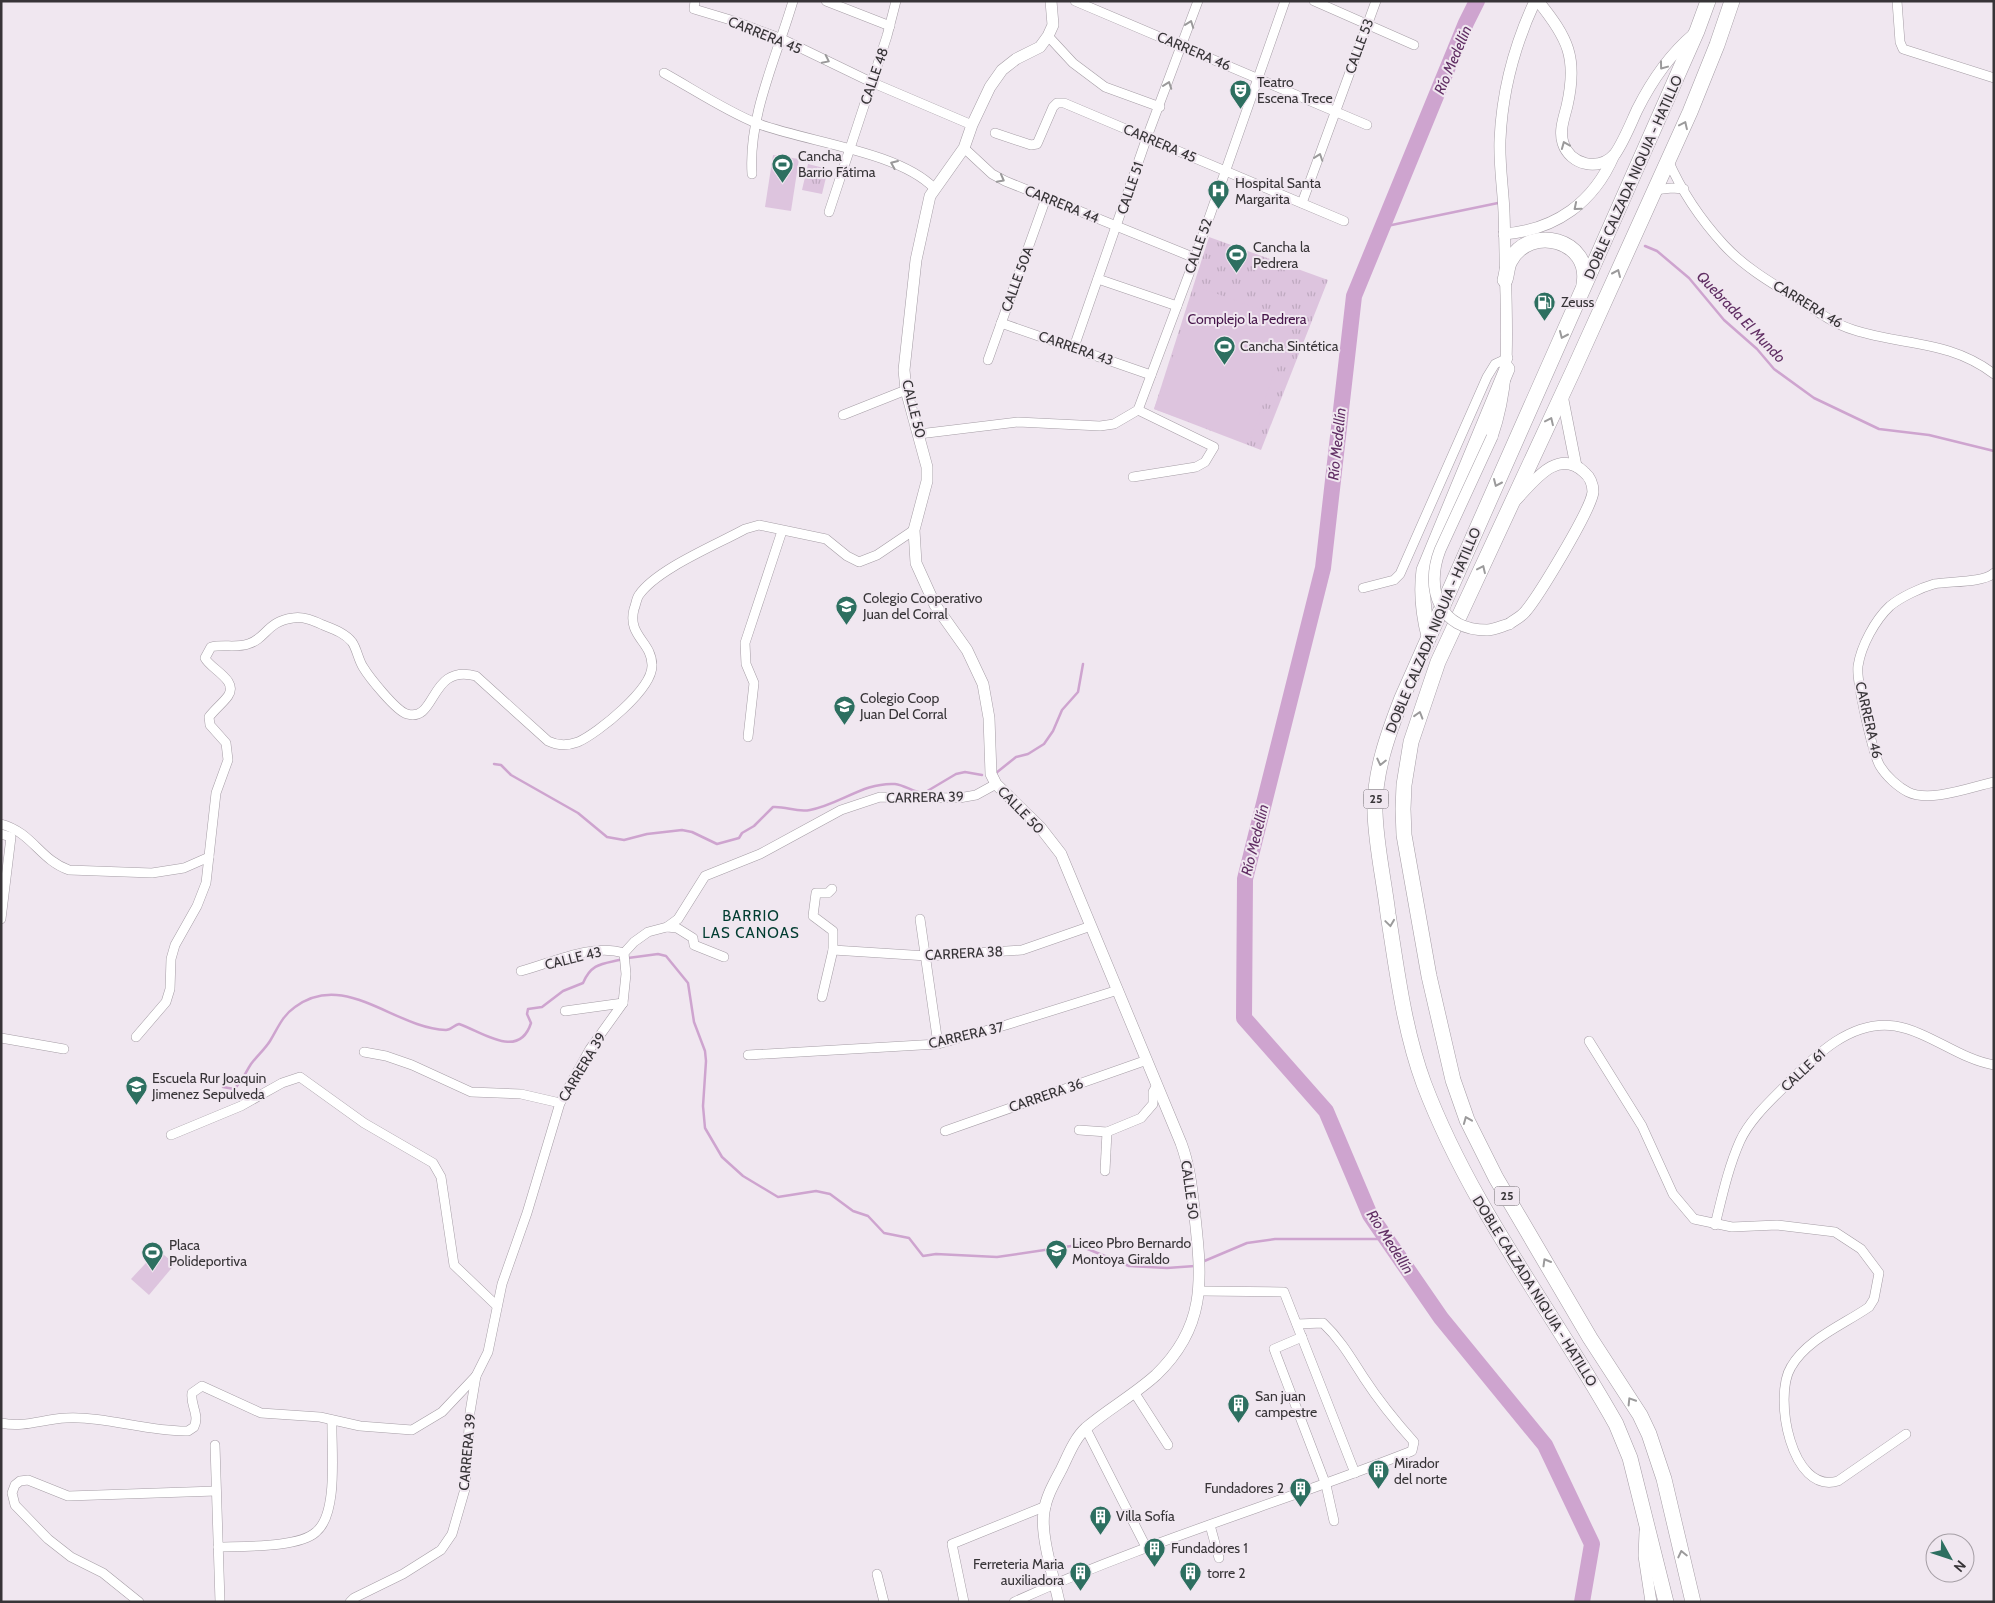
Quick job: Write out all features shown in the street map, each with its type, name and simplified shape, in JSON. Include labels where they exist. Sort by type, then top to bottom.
[{"type":"highway","name":"DOBLE CALZADA NIQUIA - HATILLO","points":[[1666,1602],[1630,1458],[1616,1424],[1505,1247],[1469,1182],[1424,1082],[1408,1029],[1392,941],[1375,811],[1378,777],[1386,739],[1429,636],[1697,31],[1708,1]]},
{"type":"highway","name":"DOBLE CALZADA NIQUIA - HATILLO","points":[[1693,1602],[1664,1479],[1649,1434],[1640,1415],[1590,1338],[1496,1178],[1467,1120],[1453,1080],[1432,993],[1404,835],[1404,785],[1411,742],[1438,662],[1562,395],[1668,160],[1717,45],[1732,1]]},
{"type":"highway","points":[[1505,280],[1510,261],[1523,246],[1534,241],[1546,239],[1564,244],[1578,256],[1583,267],[1582,291]]},
{"type":"highway","points":[[1429,636],[1422,609],[1421,588],[1424,570],[1508,364]]},
{"type":"street","points":[[752,174],[750,155],[755,122],[793,1]]},
{"type":"street","points":[[826,1],[890,26]]},
{"type":"street","name":"CALLE 48","points":[[829,212],[890,26],[896,1]]},
{"type":"street","points":[[1051,1],[1053,25],[1048,36],[1073,62],[1105,87],[1160,107]]},
{"type":"street","name":"CARRERA 46","points":[[1075,1],[1367,125]]},
{"type":"street","name":"CALLE 51","points":[[1074,347],[1147,137],[1160,107],[1198,1]]},
{"type":"street","name":"CALLE 52","points":[[1138,410],[1195,258],[1284,1]]},
{"type":"street","points":[[1314,1],[1414,45]]},
{"type":"street","name":"CALLE 53","points":[[1302,203],[1376,1]]},
{"type":"street","points":[[1537,1],[1567,43],[1572,59],[1571,91],[1562,126],[1562,138],[1565,149],[1570,156],[1584,164],[1599,163],[1615,153]]},
{"type":"street","points":[[1511,505],[1546,468],[1563,463],[1576,466],[1592,482],[1593,491],[1590,505],[1524,613],[1510,624],[1489,630],[1475,629],[1462,625],[1447,614],[1440,605],[1433,582],[1434,567],[1492,437],[1502,404],[1508,364],[1500,148],[1504,105],[1518,45],[1537,1]]},
{"type":"street","points":[[1897,1],[1900,42],[1903,49],[1994,78]]},
{"type":"street","name":"CARRERA 45","points":[[695,5],[782,39],[871,82],[972,125]]},
{"type":"street","points":[[1504,234],[1536,229],[1570,213],[1597,187],[1656,75],[1670,57],[1697,31]]},
{"type":"street","name":"CALLE 50","points":[[1048,36],[1040,46],[1016,59],[1002,70],[990,87],[972,125],[964,148],[934,188],[922,226],[916,260],[904,370],[906,390],[927,466],[927,481],[914,530],[916,563],[922,581],[940,613],[967,650],[983,684],[989,718],[991,774],[996,784],[1040,827],[1061,854],[1158,1086],[1189,1168],[1200,1258],[1200,1291],[1197,1310],[1186,1336],[1176,1352],[1156,1375],[1086,1429],[1076,1441],[1059,1473],[1046,1506],[1044,1526],[1059,1602]]},
{"type":"street","points":[[664,73],[755,122],[885,160],[914,171],[934,188]]},
{"type":"street","name":"CARRERA 45","points":[[995,133],[1031,145],[1037,144],[1053,107],[1057,103],[1064,103],[1344,221]]},
{"type":"street","name":"CARRERA 44","points":[[964,148],[992,174],[1046,198],[1195,258]]},
{"type":"street","name":"CARRERA 46","points":[[1668,160],[1702,218],[1725,246],[1751,268],[1832,322],[1854,330],[1954,351],[1981,364],[1994,374]]},
{"type":"street","points":[[1654,190],[1684,189]]},
{"type":"street","name":"CALLE 50A","points":[[988,360],[1046,198]]},
{"type":"street","points":[[1098,279],[1177,306]]},
{"type":"street","name":"CARRERA 43","points":[[1001,323],[1151,375]]},
{"type":"street","points":[[1363,588],[1394,580],[1400,574],[1487,377],[1496,364],[1508,364]]},
{"type":"street","points":[[843,415],[906,390]]},
{"type":"street","points":[[1562,395],[1576,466]]},
{"type":"street","points":[[919,434],[1018,422],[1100,426],[1114,424],[1138,410],[1214,447],[1205,462],[1196,467],[1132,477]]},
{"type":"street","points":[[136,1038],[166,1002],[170,989],[175,944],[197,906],[206,883],[216,793],[228,760],[226,743],[210,725],[209,716],[228,696],[230,686],[225,677],[208,663],[205,658],[210,647],[248,645],[276,622],[295,617],[312,620],[338,631],[352,642],[363,667],[397,708],[406,714],[422,712],[444,680],[465,673],[476,676],[548,741],[557,745],[565,745],[588,736],[612,717],[646,685],[652,672],[653,664],[649,653],[633,628],[632,619],[638,596],[656,577],[745,529],[759,526],[826,540],[847,556],[859,562],[877,555],[914,530]]},
{"type":"street","points":[[748,737],[754,683],[746,664],[746,643],[782,530]]},
{"type":"street","name":"CARRERA 46","points":[[1994,573],[1990,576],[1976,579],[1933,585],[1910,594],[1890,606],[1877,622],[1863,650],[1858,667],[1859,687],[1879,764],[1895,783],[1908,792],[1928,796],[1994,782]]},
{"type":"street","name":"CARRERA 39","points":[[668,927],[678,919],[705,876],[760,854],[841,810],[880,797],[959,798],[976,795],[996,784]]},
{"type":"street","points":[[1,824],[12,827],[30,838],[48,859],[58,866],[69,870],[152,873],[184,868],[209,857]]},
{"type":"street","points":[[1,919],[12,827]]},
{"type":"street","points":[[1,834],[11,837]]},
{"type":"street","points":[[822,997],[833,950],[833,931],[813,916],[816,893],[828,893],[832,889]]},
{"type":"street","points":[[920,919],[927,956],[938,1044]]},
{"type":"street","name":"CARRERA 38","points":[[833,950],[927,956],[1022,950],[1091,926]]},
{"type":"street","points":[[624,953],[634,942],[648,932],[668,927],[677,928],[693,938],[694,945],[724,957]]},
{"type":"street","name":"CALLE 43","points":[[522,971],[576,954],[604,949],[624,953]]},
{"type":"street","name":"CARRERA 39","points":[[350,1602],[354,1598],[403,1574],[447,1543],[462,1503],[465,1489],[470,1412],[476,1376],[488,1352],[502,1284],[527,1213],[560,1103],[590,1050],[623,1003],[626,974],[624,953]]},
{"type":"street","name":"CARRERA 37","points":[[748,1055],[938,1044],[1118,990]]},
{"type":"street","points":[[565,1011],[623,1003]]},
{"type":"street","name":"CALLE 61","points":[[1714,1225],[1726,1179],[1741,1140],[1772,1099],[1815,1056],[1844,1036],[1868,1027],[1894,1026],[1926,1036],[1994,1065]]},
{"type":"street","points":[[1,1038],[64,1049]]},
{"type":"street","points":[[1589,1041],[1642,1126],[1673,1194],[1694,1219],[1714,1225],[1732,1227],[1777,1225],[1835,1232],[1861,1248],[1879,1273],[1874,1298],[1869,1307],[1806,1347],[1789,1368],[1784,1388],[1785,1409],[1792,1448],[1802,1468],[1820,1482],[1830,1484],[1838,1481],[1906,1434]]},
{"type":"street","points":[[364,1052],[386,1056],[412,1065],[471,1092],[521,1094],[560,1103]]},
{"type":"street","name":"CARRERA 36","points":[[945,1131],[1147,1060]]},
{"type":"street","points":[[171,1135],[241,1106],[282,1083],[300,1077],[364,1123],[433,1163],[441,1176],[454,1265],[497,1306]]},
{"type":"street","points":[[1080,1130],[1107,1132],[1141,1118],[1150,1110],[1153,1104],[1154,1088],[1158,1086]]},
{"type":"street","points":[[1105,1171],[1107,1132]]},
{"type":"street","points":[[1200,1291],[1284,1292],[1355,1473]]},
{"type":"street","points":[[1014,1602],[1055,1583],[1210,1525],[1326,1485],[1412,1451],[1414,1442],[1378,1399],[1336,1335],[1323,1323],[1297,1324]]},
{"type":"street","points":[[1302,1337],[1274,1349],[1326,1485],[1334,1521]]},
{"type":"street","points":[[1,1423],[23,1425],[64,1418],[102,1419],[140,1428],[188,1430],[194,1427],[196,1417],[191,1400],[192,1393],[202,1386],[261,1413],[332,1420],[360,1426],[412,1430],[442,1412],[476,1376]]},
{"type":"street","points":[[1134,1392],[1168,1445]]},
{"type":"street","points":[[218,1547],[276,1545],[315,1534],[326,1520],[330,1502],[332,1420]]},
{"type":"street","points":[[1086,1429],[1147,1549]]},
{"type":"street","points":[[215,1444],[220,1602]]},
{"type":"street","points":[[139,1602],[102,1573],[71,1557],[48,1539],[15,1505],[12,1493],[15,1485],[20,1481],[28,1480],[68,1496],[123,1496],[216,1491]]},
{"type":"street","points":[[964,1602],[952,1544],[1046,1506]]},
{"type":"street","points":[[1646,1520],[1644,1556],[1651,1602]]},
{"type":"street","points":[[1210,1525],[1219,1558]]},
{"type":"street","points":[[877,1574],[884,1602]]},
{"type":"green space","name":"Cancha Barrio Fátima","points":[[773,155],[799,159],[791,211],[765,207]]},
{"type":"green space","points":[[808,164],[828,169],[822,194],[802,190]]},
{"type":"green space","name":"Complejo la Pedrera","points":[[1209,237],[1328,280],[1261,450],[1154,409]]},
{"type":"green space","name":"Cancha Sintética","points":[[1198,287],[1293,321],[1249,443],[1154,409]]},
{"type":"green space","name":"Placa Polideportiva","points":[[158,1250],[175,1264],[149,1295],[131,1279]]},
{"type":"waterway","name":"Río Medellín","points":[[1477,1],[1466,23],[1354,296],[1323,568],[1245,879],[1244,1018],[1326,1111],[1370,1215],[1441,1318],[1545,1445],[1592,1544],[1582,1602]]},
{"type":"waterway","name":"Quebrada El Mundo","points":[[1382,227],[1498,203]]},
{"type":"waterway","name":"Quebrada El Mundo","points":[[1645,246],[1657,251],[1689,278],[1724,320],[1757,349],[1774,369],[1814,398],[1879,429],[1929,435],[1994,451]]},
{"type":"waterway","name":"BARRIO LAS CANOAS","points":[[996,773],[1016,757],[1028,754],[1044,744],[1053,731],[1062,710],[1078,692],[1083,664]]},
{"type":"waterway","name":"BARRIO LAS CANOAS","points":[[494,764],[501,765],[511,775],[578,813],[607,837],[624,840],[647,834],[682,830],[692,832],[717,844],[739,838],[742,833],[754,826],[773,807],[801,811],[810,810],[831,804],[862,790],[884,784],[895,784],[924,793],[956,774],[965,772],[982,775]]},
{"type":"waterway","points":[[628,958],[658,954],[666,956],[688,983],[694,1022],[705,1051],[703,1106],[705,1128],[722,1157],[743,1176],[778,1197],[816,1191],[830,1194],[853,1211],[868,1216],[884,1233],[909,1238],[923,1256],[936,1254],[997,1257],[1078,1245],[1129,1266],[1167,1268],[1195,1266]]},
{"type":"waterway","points":[[223,1087],[234,1089],[251,1064],[268,1044],[287,1014],[295,1007],[314,997],[332,995],[351,997],[427,1027],[446,1030],[459,1024],[488,1037],[509,1042],[518,1040],[525,1034],[531,1023],[527,1014],[528,1009],[542,1007],[563,991],[583,983],[593,968],[619,960]]},
{"type":"waterway","points":[[1202,1262],[1247,1243],[1275,1239],[1386,1239]]},
{"type":"place","name":"Teatro Escena Trece","points":[[1241,109]]},
{"type":"place","name":"Cancha Barrio Fátima","points":[[782,183]]},
{"type":"place","name":"Hospital Santa Margarita","points":[[1219,210]]},
{"type":"place","name":"Cancha la Pedrera","points":[[1237,274]]},
{"type":"place","name":"Zeuss","points":[[1545,321]]},
{"type":"place","name":"Cancha Sintética","points":[[1224,365]]},
{"type":"place","name":"Colegio Cooperativo Juan del Corral","points":[[847,625]]},
{"type":"place","name":"Colegio Coop Juan Del Corral","points":[[844,725]]},
{"type":"place","name":"Escuela Rur Joaquin Jimenez Sepulveda","points":[[136,1105]]},
{"type":"place","name":"Liceo Pbro Bernardo Montoya Giraldo","points":[[1056,1270]]},
{"type":"place","name":"Placa Polideportiva","points":[[153,1272]]},
{"type":"place","name":"San juan campestre","points":[[1239,1423]]},
{"type":"place","name":"Mirador del norte","points":[[1378,1490]]},
{"type":"place","name":"Fundadores 2","points":[[1300,1507]]},
{"type":"place","name":"Villa Sofía","points":[[1100,1535]]},
{"type":"place","name":"Fundadores 1","points":[[1155,1567]]},
{"type":"place","name":"Ferreteria Maria auxiliadora","points":[[1080,1591]]},
{"type":"place","name":"torre 2","points":[[1191,1592]]},
{"type":"district","name":"BARRIO LAS CANOAS","points":[[751,924]]}]
